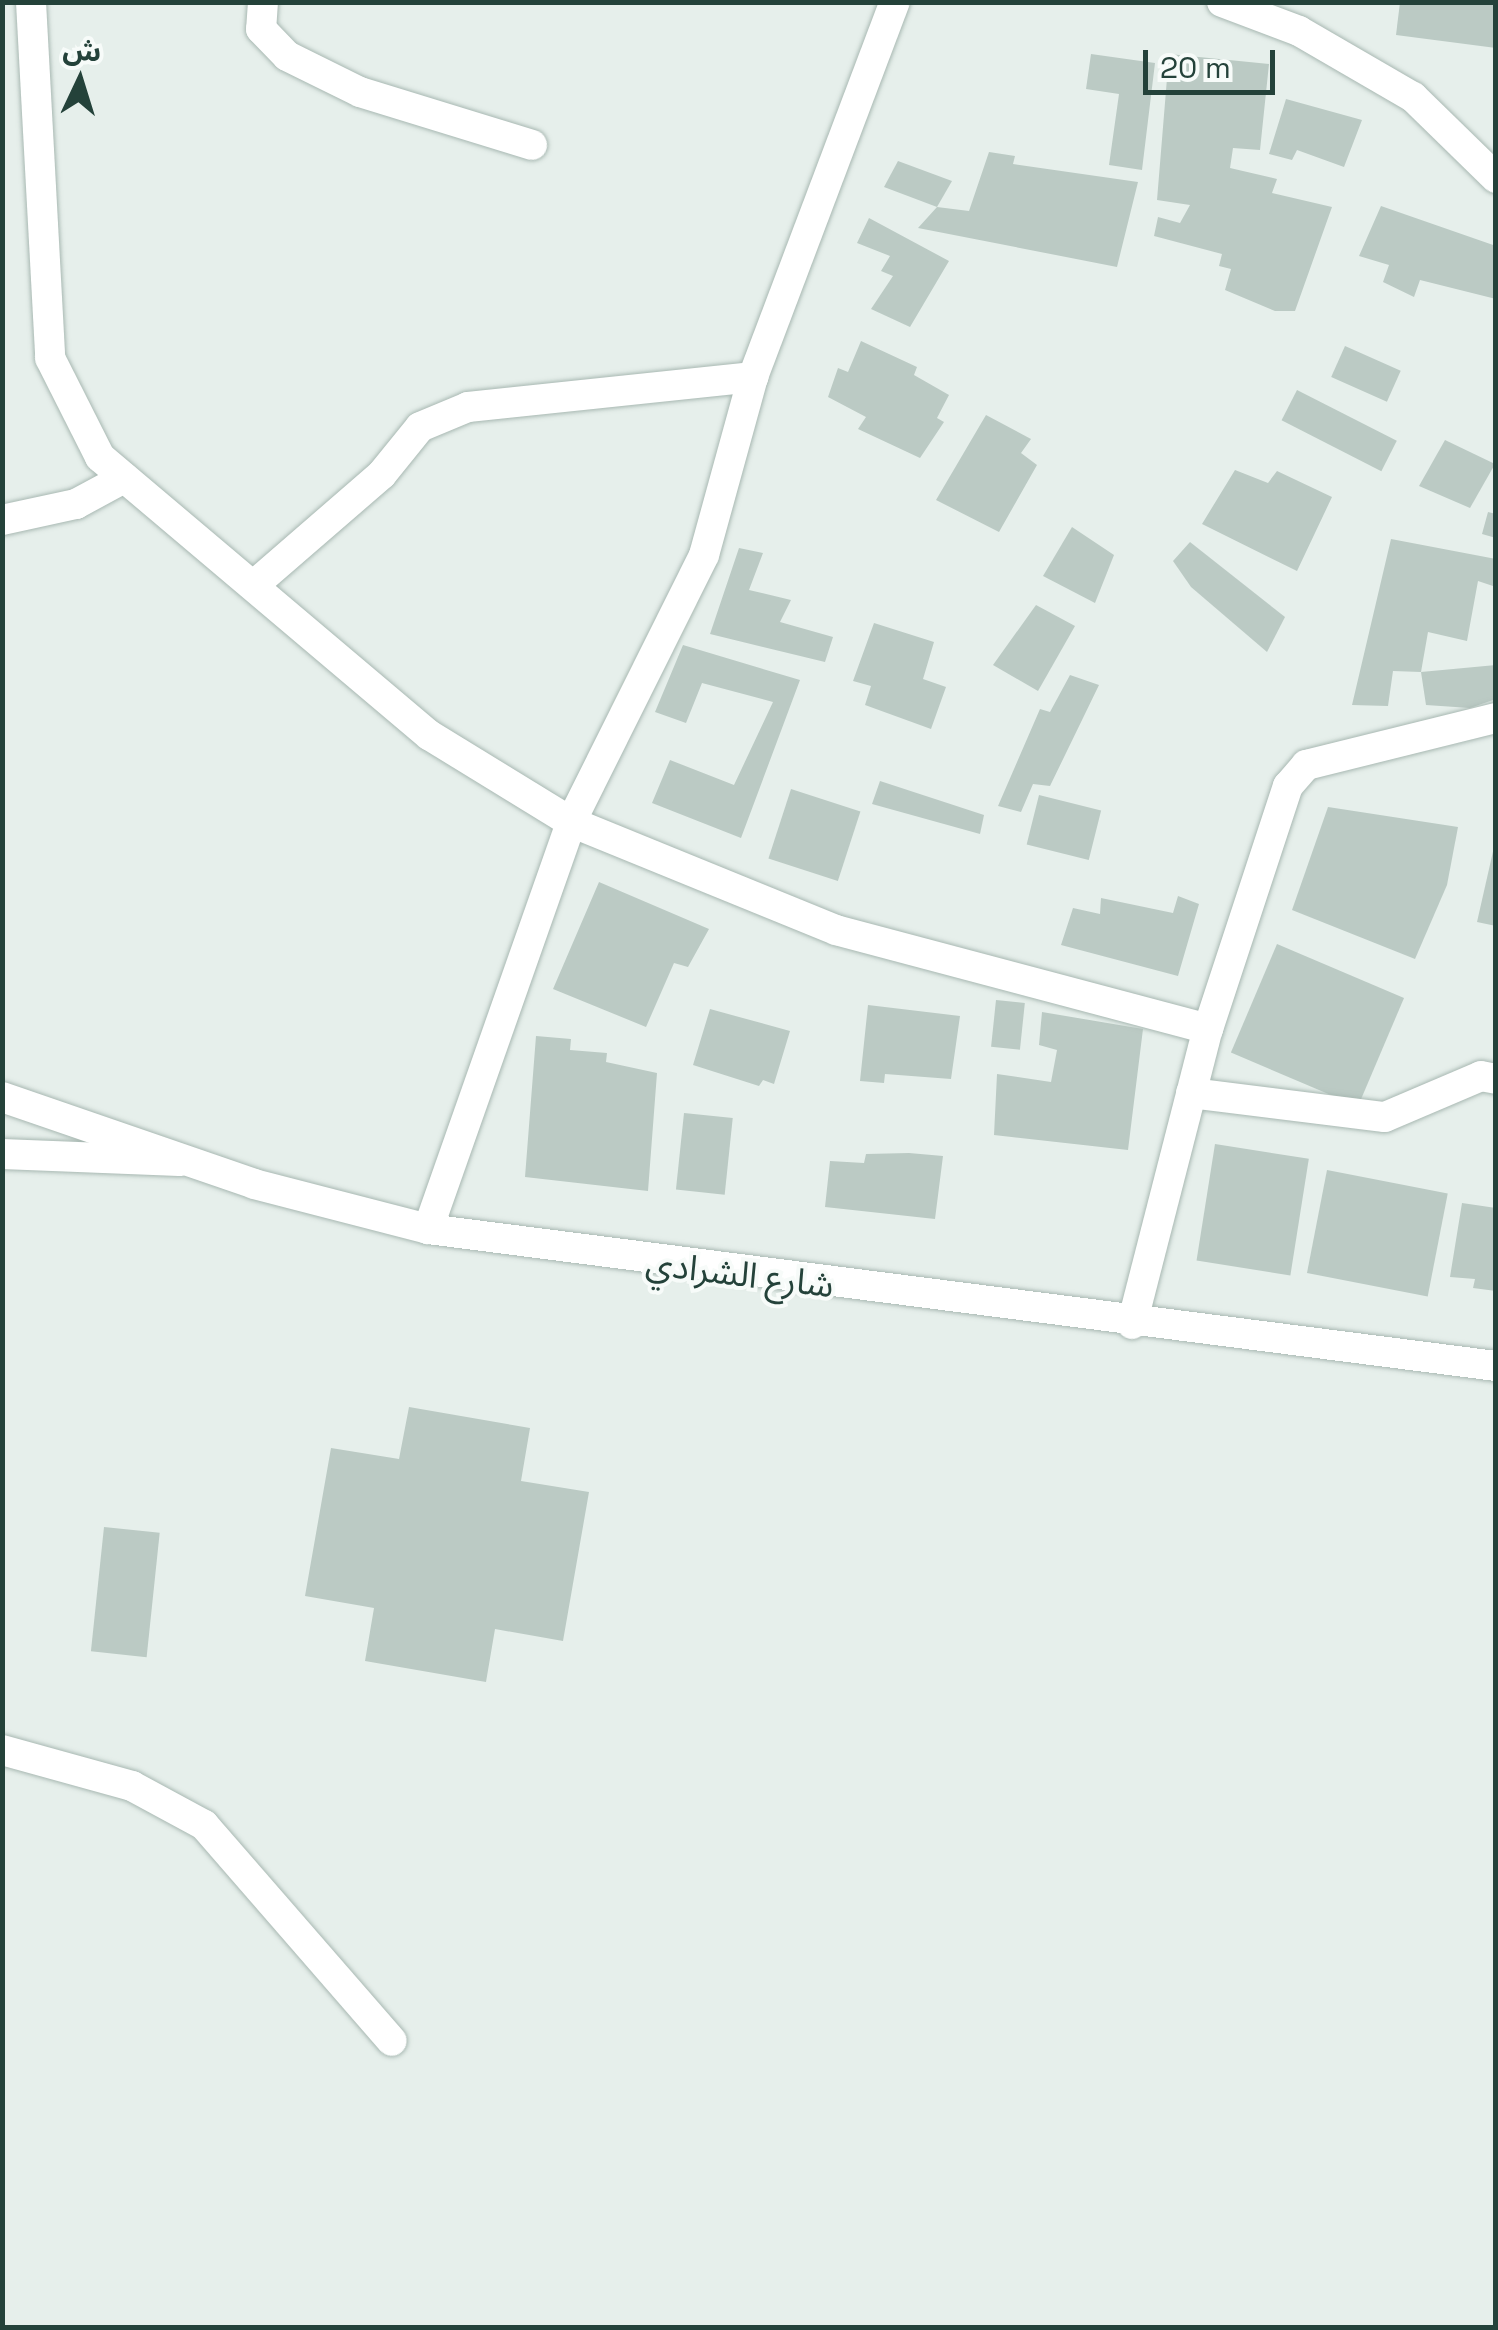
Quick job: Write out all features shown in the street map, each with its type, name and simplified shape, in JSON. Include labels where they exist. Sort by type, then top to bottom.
[{"type":"street","points":[[31,2],[50,358],[100,458],[429,735],[571,822],[836,930],[1208,1028]]},
{"type":"street","points":[[263,2],[260,29],[287,56],[360,92],[532,145]]},
{"type":"street","points":[[428,1230],[571,822],[704,555],[753,376],[896,2]]},
{"type":"street","points":[[1222,2],[1299,31],[1412,98],[1496,178]]},
{"type":"street","points":[[254,585],[382,474],[420,427],[468,407],[753,376]]},
{"type":"street","points":[[2,520],[76,504],[124,478]]},
{"type":"street","points":[[1132,1324],[1208,1028],[1288,786],[1306,766],[1496,718]]},
{"type":"street","points":[[1191,1093],[1385,1117],[1481,1076],[1496,1078]]},
{"type":"street","name":"شارع الشرادي","points":[[2,1096],[184,1162],[428,1230],[1132,1324],[1496,1366]]},
{"type":"street","points":[[2,1154],[184,1162]]},
{"type":"street","points":[[2,1750],[132,1786],[204,1825],[392,2041]]},
{"type":"building","points":[[1400,2],[1496,2],[1496,48],[1396,35]]},
{"type":"building","points":[[1091,54],[1155,63],[1142,170],[1109,165],[1119,94],[1086,89]]},
{"type":"building","points":[[1169,54],[1269,64],[1260,150],[1233,148],[1230,168],[1277,179],[1272,193],[1332,207],[1295,311],[1275,311],[1225,290],[1231,269],[1219,266],[1222,254],[1154,236],[1158,217],[1180,223],[1190,205],[1157,200]]},
{"type":"building","points":[[1286,99],[1362,120],[1344,167],[1297,150],[1292,160],[1269,154]]},
{"type":"building","points":[[989,152],[1015,156],[1013,164],[1138,182],[1117,267],[918,228],[937,207],[969,211]]},
{"type":"building","points":[[898,161],[952,181],[937,207],[884,187]]},
{"type":"building","points":[[1381,206],[1496,246],[1496,299],[1420,280],[1414,297],[1383,282],[1389,265],[1359,256]]},
{"type":"building","points":[[869,218],[949,261],[910,327],[871,309],[893,276],[881,271],[890,256],[857,243]]},
{"type":"building","points":[[861,341],[917,367],[914,375],[949,395],[937,418],[944,422],[920,458],[858,429],[866,417],[828,397],[838,368],[848,372]]},
{"type":"building","points":[[1345,346],[1401,371],[1387,402],[1331,377]]},
{"type":"building","points":[[1297,390],[1397,441],[1381,471],[1282,420]]},
{"type":"building","points":[[986,415],[1031,439],[1021,453],[1037,465],[999,532],[936,500]]},
{"type":"building","points":[[1445,440],[1495,464],[1470,508],[1419,486]]},
{"type":"building","points":[[1235,470],[1268,483],[1277,471],[1332,497],[1297,571],[1202,524]]},
{"type":"building","points":[[1488,512],[1496,514],[1496,538],[1482,534]]},
{"type":"building","points":[[1072,527],[1114,555],[1095,603],[1043,576]]},
{"type":"building","points":[[1391,539],[1496,559],[1496,587],[1478,581],[1467,641],[1428,632],[1421,672],[1393,671],[1388,706],[1352,705]]},
{"type":"building","points":[[1190,542],[1285,617],[1267,652],[1191,587],[1173,561]]},
{"type":"building","points":[[739,548],[763,553],[749,590],[791,600],[780,622],[833,637],[825,662],[710,634]]},
{"type":"building","points":[[1036,605],[1075,626],[1038,691],[993,665]]},
{"type":"building","points":[[874,623],[934,642],[923,679],[946,687],[931,729],[865,705],[871,686],[853,681]]},
{"type":"building","points":[[683,645],[800,680],[741,838],[652,803],[670,760],[734,785],[773,702],[702,683],[686,723],[655,712]]},
{"type":"building","points":[[1496,665],[1496,699],[1470,708],[1426,705],[1421,672]]},
{"type":"building","points":[[1070,675],[1099,685],[1050,786],[1033,784],[1021,812],[998,806],[1040,709],[1050,712]]},
{"type":"building","points":[[880,781],[984,815],[980,834],[872,804]]},
{"type":"building","points":[[791,789],[860,812],[838,881],[768,858]]},
{"type":"building","points":[[1039,795],[1101,810],[1089,860],[1027,844]]},
{"type":"building","points":[[1328,807],[1458,827],[1447,885],[1415,959],[1292,910]]},
{"type":"building","points":[[1496,847],[1496,926],[1477,922]]},
{"type":"building","points":[[599,882],[709,929],[688,967],[674,963],[646,1027],[553,989]]},
{"type":"building","points":[[1178,896],[1199,904],[1178,976],[1061,945],[1073,908],[1100,914],[1101,898],[1173,913]]},
{"type":"building","points":[[1277,944],[1404,998],[1358,1107],[1231,1053]]},
{"type":"building","points":[[996,1000],[1025,1003],[1020,1050],[991,1047]]},
{"type":"building","points":[[868,1005],[960,1016],[951,1079],[885,1074],[884,1083],[860,1081]]},
{"type":"building","points":[[710,1009],[790,1031],[774,1084],[763,1080],[759,1086],[693,1065]]},
{"type":"building","points":[[1042,1012],[1143,1029],[1128,1150],[994,1135],[997,1074],[1051,1082],[1057,1050],[1039,1045]]},
{"type":"building","points":[[536,1036],[571,1039],[570,1050],[607,1053],[606,1062],[657,1073],[648,1191],[525,1177]]},
{"type":"building","points":[[684,1113],[733,1118],[725,1195],[676,1190]]},
{"type":"building","points":[[1215,1144],[1309,1159],[1290,1275],[1197,1261]]},
{"type":"building","points":[[866,1154],[943,1156],[935,1219],[825,1207],[830,1161],[864,1163]]},
{"type":"building","points":[[1327,1170],[1448,1193],[1428,1297],[1307,1273]]},
{"type":"building","points":[[1462,1203],[1496,1208],[1496,1291],[1473,1288],[1475,1279],[1450,1277]]},
{"type":"building","points":[[409,1407],[530,1428],[521,1481],[589,1492],[563,1641],[495,1629],[486,1682],[365,1661],[374,1608],[305,1596],[331,1448],[399,1459]]},
{"type":"building","points":[[104,1527],[160,1533],[147,1657],[91,1651]]}]
